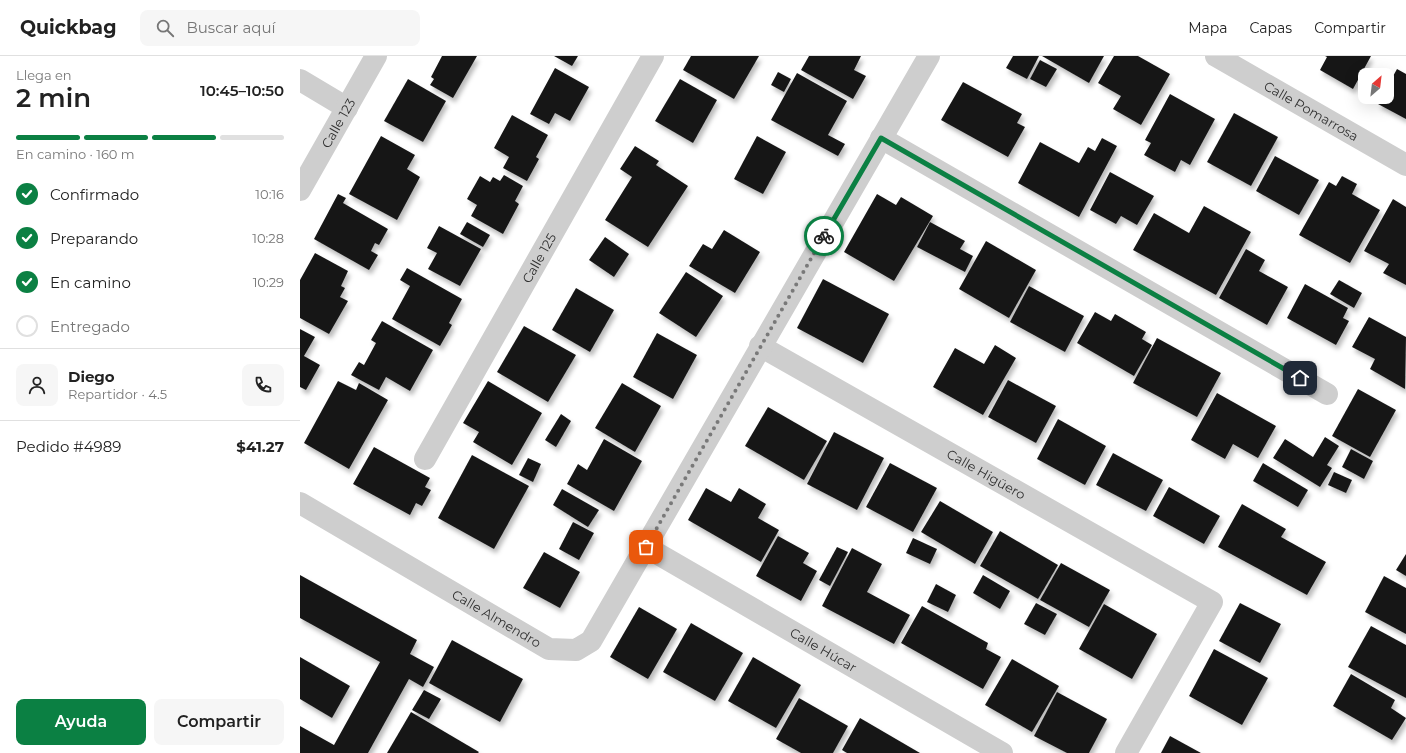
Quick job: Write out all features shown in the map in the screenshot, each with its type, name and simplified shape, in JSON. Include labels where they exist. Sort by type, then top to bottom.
[{"type":"street","name":"Calle 123","points":[[300,190],[376,56]]},
{"type":"street","name":"Calle 125","points":[[425,459],[653,56]]},
{"type":"street","name":"Calle Almendro","points":[[300,503],[549,649],[576,650],[590,641],[646,547],[760,346],[929,56]]},
{"type":"street","name":"Calle Pomarrosa","points":[[1216,56],[1406,165]]},
{"type":"street","points":[[300,80],[347,108]]},
{"type":"street","points":[[881,138],[1327,394]]},
{"type":"street","name":"Calle Higüero","points":[[760,346],[1212,602],[1126,753]]},
{"type":"street","name":"Calle Húcar","points":[[646,547],[1002,753]]},
{"type":"building","points":[[442,56],[477,56],[453,98],[430,85],[434,79],[431,77]]},
{"type":"building","points":[[554,56],[578,56],[572,66]]},
{"type":"building","points":[[691,56],[759,56],[734,99],[683,70]]},
{"type":"building","points":[[809,56],[861,56],[854,70],[866,76],[853,99],[801,70]]},
{"type":"building","points":[[1013,56],[1039,56],[1027,79],[1006,68]]},
{"type":"building","points":[[1042,56],[1104,56],[1089,83]]},
{"type":"building","points":[[1114,56],[1138,56],[1170,74],[1141,125],[1113,109],[1121,96],[1098,83]]},
{"type":"building","points":[[1325,56],[1371,56],[1364,68],[1358,68],[1358,80],[1353,89],[1320,70],[1327,57]]},
{"type":"building","points":[[1040,60],[1057,69],[1046,87],[1030,79]]},
{"type":"building","points":[[555,68],[589,87],[570,121],[555,113],[549,124],[530,114]]},
{"type":"building","points":[[1397,69],[1406,74],[1406,119],[1378,104],[1394,104],[1394,74]]},
{"type":"building","points":[[778,72],[791,79],[784,92],[771,85]]},
{"type":"building","points":[[797,73],[847,101],[828,135],[845,144],[838,156],[771,120]]},
{"type":"building","points":[[408,79],[446,101],[423,142],[384,121]]},
{"type":"building","points":[[680,79],[717,100],[693,143],[655,121]]},
{"type":"building","points":[[963,82],[1022,114],[1017,123],[1025,127],[1008,157],[941,120]]},
{"type":"building","points":[[1170,94],[1215,119],[1190,165],[1181,160],[1175,172],[1144,155],[1151,143],[1145,140]]},
{"type":"building","points":[[1234,113],[1278,137],[1251,186],[1207,162]]},
{"type":"building","points":[[512,115],[548,135],[536,157],[539,159],[527,181],[503,168],[509,157],[494,148]]},
{"type":"building","points":[[381,136],[415,155],[407,169],[420,177],[397,220],[349,194]]},
{"type":"building","points":[[757,136],[786,152],[763,194],[734,179]]},
{"type":"building","points":[[1102,138],[1117,146],[1079,217],[1018,183],[1040,142],[1079,163],[1088,147],[1095,151]]},
{"type":"building","points":[[635,146],[659,161],[656,165],[688,186],[648,247],[605,220],[632,177],[620,169]]},
{"type":"building","points":[[1275,156],[1319,180],[1299,215],[1256,191]]},
{"type":"building","points":[[1110,172],[1154,196],[1137,225],[1121,216],[1116,224],[1090,210]]},
{"type":"building","points":[[504,175],[523,186],[515,201],[519,204],[503,234],[471,216],[477,205],[467,199],[480,176],[490,182],[493,177],[500,181]]},
{"type":"building","points":[[1342,176],[1357,184],[1352,194],[1380,210],[1350,263],[1299,235],[1329,182],[1336,186]]},
{"type":"building","points":[[338,194],[346,198],[343,203],[388,229],[379,245],[375,243],[371,251],[378,255],[369,270],[314,239]]},
{"type":"building","points":[[877,194],[896,205],[901,197],[933,216],[894,281],[844,252]]},
{"type":"building","points":[[1393,199],[1406,207],[1406,285],[1383,273],[1389,264],[1364,251]]},
{"type":"building","points":[[1204,206],[1251,232],[1216,295],[1133,250],[1154,213],[1189,233]]},
{"type":"building","points":[[467,222],[490,235],[483,247],[460,234]]},
{"type":"building","points":[[930,222],[965,241],[960,249],[973,256],[965,272],[917,247]]},
{"type":"building","points":[[439,226],[481,249],[460,286],[428,269],[437,253],[427,248]]},
{"type":"building","points":[[724,230],[760,252],[735,293],[689,266],[703,244],[712,249]]},
{"type":"building","points":[[605,237],[629,254],[614,277],[589,260]]},
{"type":"building","points":[[986,241],[1036,270],[1009,318],[959,289]]},
{"type":"building","points":[[1246,249],[1265,260],[1259,271],[1288,287],[1267,325],[1219,298]]},
{"type":"building","points":[[315,253],[348,271],[341,286],[345,288],[340,297],[348,301],[329,334],[300,318],[300,280]]},
{"type":"building","points":[[407,268],[462,299],[449,323],[452,325],[440,346],[392,319],[410,286],[400,280]]},
{"type":"building","points":[[686,272],[723,296],[696,337],[659,313]]},
{"type":"building","points":[[823,279],[889,314],[863,363],[797,328]]},
{"type":"building","points":[[1339,280],[1362,293],[1354,308],[1330,294]]},
{"type":"building","points":[[1305,284],[1348,308],[1343,318],[1349,321],[1336,345],[1287,318]]},
{"type":"building","points":[[1029,286],[1084,316],[1065,352],[1010,322]]},
{"type":"building","points":[[576,288],[614,310],[590,352],[552,330]]},
{"type":"building","points":[[1095,312],[1111,321],[1115,314],[1146,332],[1142,339],[1152,345],[1134,376],[1077,343]]},
{"type":"building","points":[[1369,317],[1406,337],[1405,389],[1370,369],[1375,359],[1352,347]]},
{"type":"building","points":[[382,321],[433,350],[410,391],[386,377],[379,390],[351,375],[359,362],[364,365],[376,343],[371,340]]},
{"type":"building","points":[[524,326],[576,355],[548,402],[497,372]]},
{"type":"building","points":[[300,329],[315,337],[304,356],[320,365],[306,390],[300,387]]},
{"type":"building","points":[[657,333],[697,355],[673,399],[633,377]]},
{"type":"building","points":[[1157,338],[1221,373],[1197,417],[1133,383]]},
{"type":"building","points":[[995,345],[1016,358],[983,415],[933,387],[955,348],[984,364]]},
{"type":"building","points":[[1008,380],[1056,406],[1036,443],[988,417]]},
{"type":"building","points":[[338,381],[356,390],[359,383],[388,400],[349,469],[304,443]]},
{"type":"building","points":[[488,381],[542,413],[512,465],[473,442],[479,432],[463,423]]},
{"type":"building","points":[[622,383],[661,406],[635,452],[595,428]]},
{"type":"building","points":[[1358,389],[1396,410],[1370,457],[1332,436]]},
{"type":"building","points":[[1217,393],[1276,426],[1258,458],[1233,444],[1225,459],[1191,440]]},
{"type":"building","points":[[768,407],[827,441],[804,480],[745,446]]},
{"type":"building","points":[[561,414],[571,421],[556,447],[545,440]]},
{"type":"building","points":[[1058,419],[1106,446],[1085,485],[1037,459]]},
{"type":"building","points":[[834,432],[884,458],[857,510],[807,484]]},
{"type":"building","points":[[1325,437],[1339,446],[1327,465],[1332,468],[1320,487],[1273,458],[1285,439],[1313,457]]},
{"type":"building","points":[[604,439],[642,461],[614,511],[567,484],[578,464],[587,470]]},
{"type":"building","points":[[374,447],[430,478],[425,487],[431,490],[422,506],[416,503],[410,515],[353,484]]},
{"type":"building","points":[[1351,449],[1373,461],[1364,479],[1342,467]]},
{"type":"building","points":[[1113,453],[1163,480],[1146,511],[1096,485]]},
{"type":"building","points":[[472,455],[529,486],[494,549],[438,518]]},
{"type":"building","points":[[528,458],[541,464],[533,482],[519,475]]},
{"type":"building","points":[[890,463],[937,488],[913,532],[866,507]]},
{"type":"building","points":[[1263,463],[1308,490],[1298,507],[1253,481]]},
{"type":"building","points":[[1334,472],[1352,480],[1346,493],[1328,485]]},
{"type":"building","points":[[1169,487],[1220,516],[1204,544],[1153,516]]},
{"type":"building","points":[[706,488],[731,502],[739,488],[766,504],[758,518],[779,530],[761,562],[688,520]]},
{"type":"building","points":[[562,489],[599,510],[588,527],[553,505]]},
{"type":"building","points":[[940,501],[993,532],[975,564],[921,532]]},
{"type":"building","points":[[1242,504],[1286,529],[1281,537],[1326,562],[1307,595],[1218,547]]},
{"type":"building","points":[[573,522],[594,533],[579,560],[559,549]]},
{"type":"building","points":[[1000,531],[1058,565],[1038,599],[980,566]]},
{"type":"building","points":[[778,536],[809,553],[803,563],[817,571],[801,601],[756,576]]},
{"type":"building","points":[[913,538],[937,549],[930,564],[906,553]]},
{"type":"building","points":[[837,547],[848,552],[830,586],[819,580]]},
{"type":"building","points":[[852,548],[882,564],[867,592],[910,615],[894,644],[822,606]]},
{"type":"building","points":[[544,552],[580,572],[560,608],[523,588]]},
{"type":"building","points":[[1406,554],[1406,576],[1396,570]]},
{"type":"building","points":[[1061,563],[1110,590],[1089,627],[1040,600]]},
{"type":"building","points":[[300,575],[417,640],[410,654],[434,667],[423,687],[409,679],[368,753],[300,753],[300,726],[334,745],[380,662],[300,618]]},
{"type":"building","points":[[983,575],[1010,591],[1000,609],[973,593]]},
{"type":"building","points":[[1384,576],[1406,588],[1406,634],[1365,612]]},
{"type":"building","points":[[936,584],[956,595],[948,612],[927,602]]},
{"type":"building","points":[[1036,603],[1057,614],[1045,635],[1024,624]]},
{"type":"building","points":[[1240,603],[1281,624],[1260,663],[1219,641]]},
{"type":"building","points":[[1104,604],[1157,634],[1132,679],[1079,649]]},
{"type":"building","points":[[922,606],[988,643],[986,649],[1001,657],[983,689],[901,643]]},
{"type":"building","points":[[639,607],[677,629],[648,679],[610,657]]},
{"type":"building","points":[[691,623],[743,653],[715,701],[663,672]]},
{"type":"building","points":[[1371,626],[1406,645],[1406,698],[1348,667]]},
{"type":"building","points":[[452,640],[523,679],[500,722],[429,683]]},
{"type":"building","points":[[1214,649],[1268,678],[1242,725],[1189,696]]},
{"type":"building","points":[[300,657],[350,686],[332,718],[300,699]]},
{"type":"building","points":[[753,657],[801,685],[776,728],[728,701]]},
{"type":"building","points":[[1012,659],[1059,686],[1032,732],[985,705]]},
{"type":"building","points":[[1351,674],[1395,700],[1391,708],[1406,718],[1392,740],[1333,706]]},
{"type":"building","points":[[424,690],[441,699],[429,719],[412,710]]},
{"type":"building","points":[[1057,692],[1107,719],[1089,753],[1067,753],[1034,736]]},
{"type":"building","points":[[799,698],[848,726],[833,753],[801,753],[776,739]]},
{"type":"building","points":[[411,712],[479,752],[387,753]]},
{"type":"building","points":[[860,718],[920,753],[847,753],[842,750]]},
{"type":"building","points":[[1170,736],[1201,753],[1161,753]]},
{"type":"way so far","points":[[646,547],[824,236]]},
{"type":"route","points":[[824,236],[881,138],[1300,378]]}]
